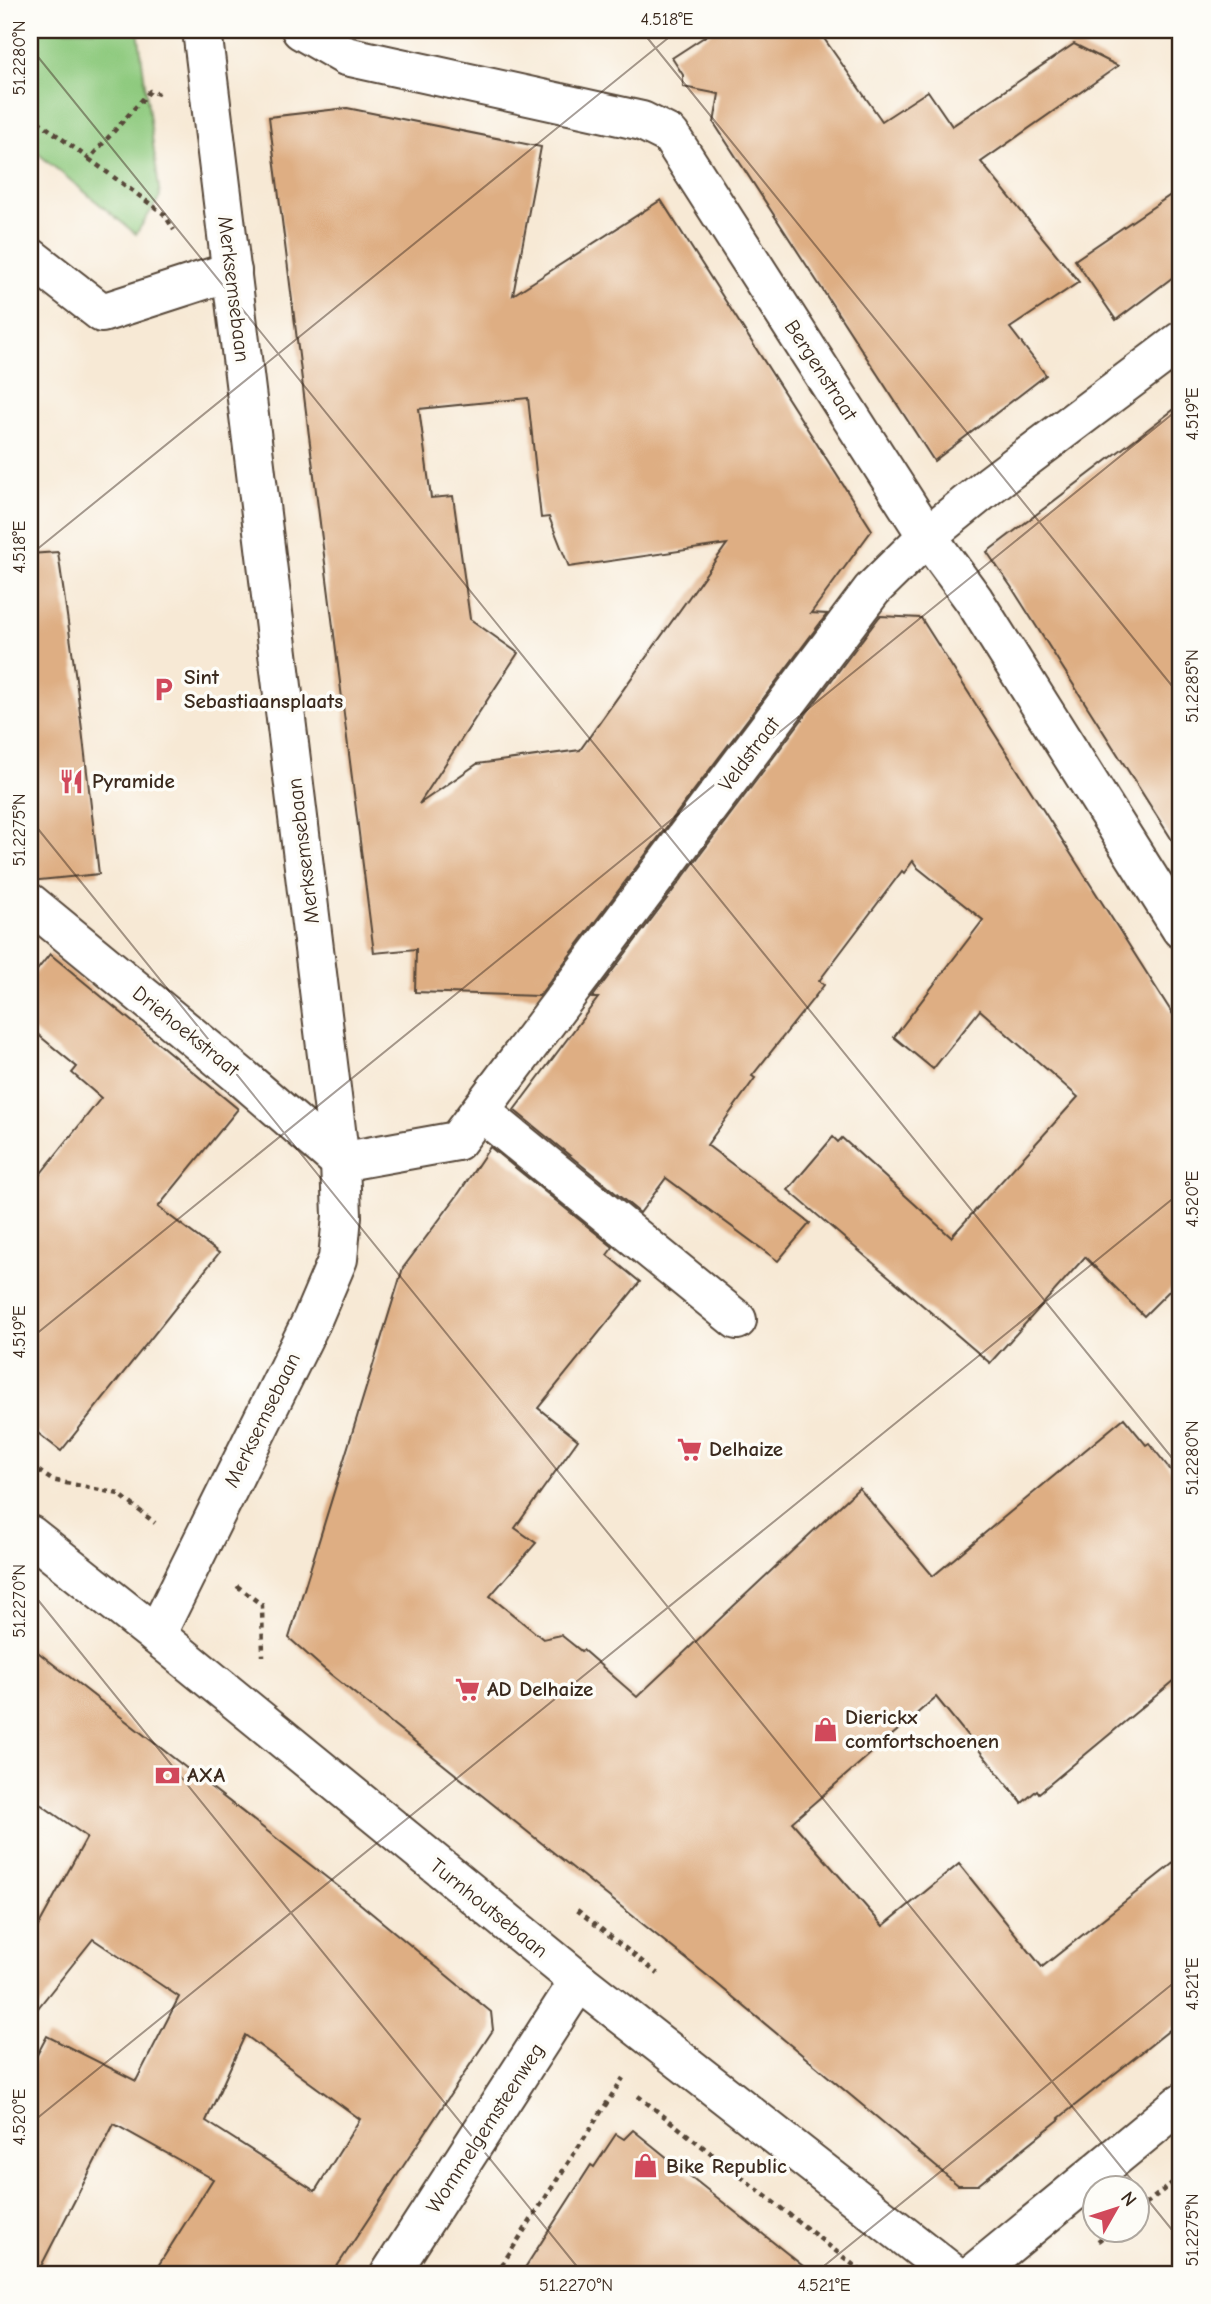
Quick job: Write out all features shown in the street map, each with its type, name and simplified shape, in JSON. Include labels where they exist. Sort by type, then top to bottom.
[{"type":"street","name":"Merksemsebaan","points":[[156,1635],[312,1320],[338,1259],[342,1216],[340,1162],[219,275],[212,113],[202,30]]},
{"type":"street","name":"Bergenstraat","points":[[301,30],[346,56],[631,118],[670,135],[927,536],[974,600],[1181,929]]},
{"type":"street","points":[[30,257],[102,313],[219,275]]},
{"type":"street","name":"Veldstraat","points":[[340,1162],[457,1140],[872,590],[927,536],[990,485],[1181,341]]},
{"type":"street","name":"Driehoekstraat","points":[[30,903],[244,1079],[340,1162]]},
{"type":"street","points":[[480,1111],[737,1321]]},
{"type":"street","name":"Turnhoutsebaan","points":[[30,1535],[579,1981],[953,2274]]},
{"type":"street","name":"Wommelgemsteenweg","points":[[390,2274],[579,1981]]},
{"type":"street","points":[[974,2274],[1181,2103]]},
{"type":"path","points":[[89,159],[150,91],[212,113]]},
{"type":"path","points":[[30,115],[164,214],[219,275]]},
{"type":"path","points":[[30,1465],[52,1480],[119,1494],[262,1605],[262,1655],[271,1663]]},
{"type":"path","points":[[575,1908],[661,1976]]},
{"type":"path","points":[[496,2274],[650,2037]]},
{"type":"path","points":[[1152,2199],[1181,2176]]},
{"type":"green space","points":[[30,30],[138,30],[160,197],[136,234],[30,147]]},
{"type":"building","points":[[715,30],[818,30],[882,121],[928,91],[952,126],[1074,44],[1118,66],[981,162],[1079,282],[1010,328],[1046,375],[934,461],[714,123],[719,94],[683,87],[683,75],[672,58]]},
{"type":"building","points":[[347,108],[541,147],[513,295],[661,200],[872,530],[811,613],[827,614],[539,996],[415,992],[416,949],[374,953],[269,117]],"holes":[[[528,398],[541,518],[549,517],[569,567],[727,544],[580,750],[477,764],[419,804],[518,653],[470,619],[453,496],[431,498],[419,409]]]},
{"type":"building","points":[[1181,188],[1181,271],[1116,320],[1075,260]]},
{"type":"building","points":[[1181,404],[1181,854],[987,552]]},
{"type":"building","points":[[58,552],[99,874],[30,881],[30,554]]},
{"type":"building","points":[[880,616],[921,618],[1181,1027],[1181,1279],[1144,1316],[1085,1257],[990,1363],[788,1190],[833,1137],[838,1142],[842,1138],[951,1237],[1078,1097],[980,1010],[933,1069],[894,1037],[983,920],[918,868],[913,861],[904,873],[902,871],[819,981],[824,985],[752,1076],[755,1078],[707,1145],[810,1223],[778,1261],[666,1178],[640,1213],[514,1110],[598,998],[592,998]]},
{"type":"building","points":[[50,954],[238,1109],[158,1207],[219,1253],[61,1451],[30,1427],[30,1187],[101,1098],[72,1073],[77,1067],[30,1028],[30,979]]},
{"type":"building","points":[[490,1147],[613,1247],[607,1255],[640,1282],[538,1408],[578,1440],[515,1528],[536,1543],[490,1596],[543,1639],[561,1635],[583,1650],[637,1697],[859,1488],[933,1576],[1124,1418],[1146,1445],[1149,1443],[1181,1483],[1181,1675],[1039,1793],[1037,1790],[1022,1803],[936,1697],[792,1822],[883,1926],[959,1864],[1042,1967],[1181,1857],[1181,2021],[978,2185],[958,2185],[709,1977],[324,1669],[289,1638],[403,1268]]},
{"type":"building","points":[[30,1646],[358,1902],[491,2012],[493,2030],[332,2274],[153,2274],[213,2179],[114,2124],[37,2274],[30,2274],[30,2068],[47,2036],[136,2081],[179,1997],[93,1939],[30,2018],[30,1941],[87,1837],[30,1797]],"holes":[[[245,2035],[360,2119],[315,2191],[206,2121]]]},
{"type":"building","points":[[633,2130],[813,2274],[521,2274],[591,2165],[594,2167],[616,2134],[624,2139]]},
{"type":"place","name":"Sint Sebastiaansplaats","points":[[164,689]]},
{"type":"place","name":"Pyramide","points":[[72,781]]},
{"type":"place","name":"Delhaize","points":[[689,1449]]},
{"type":"place","name":"AD Delhaize","points":[[467,1689]]},
{"type":"place","name":"Dierickx comfortschoenen","points":[[825,1729]]},
{"type":"place","name":"AXA","points":[[167,1775]]},
{"type":"place","name":"Bike Republic","points":[[646,2166]]}]
